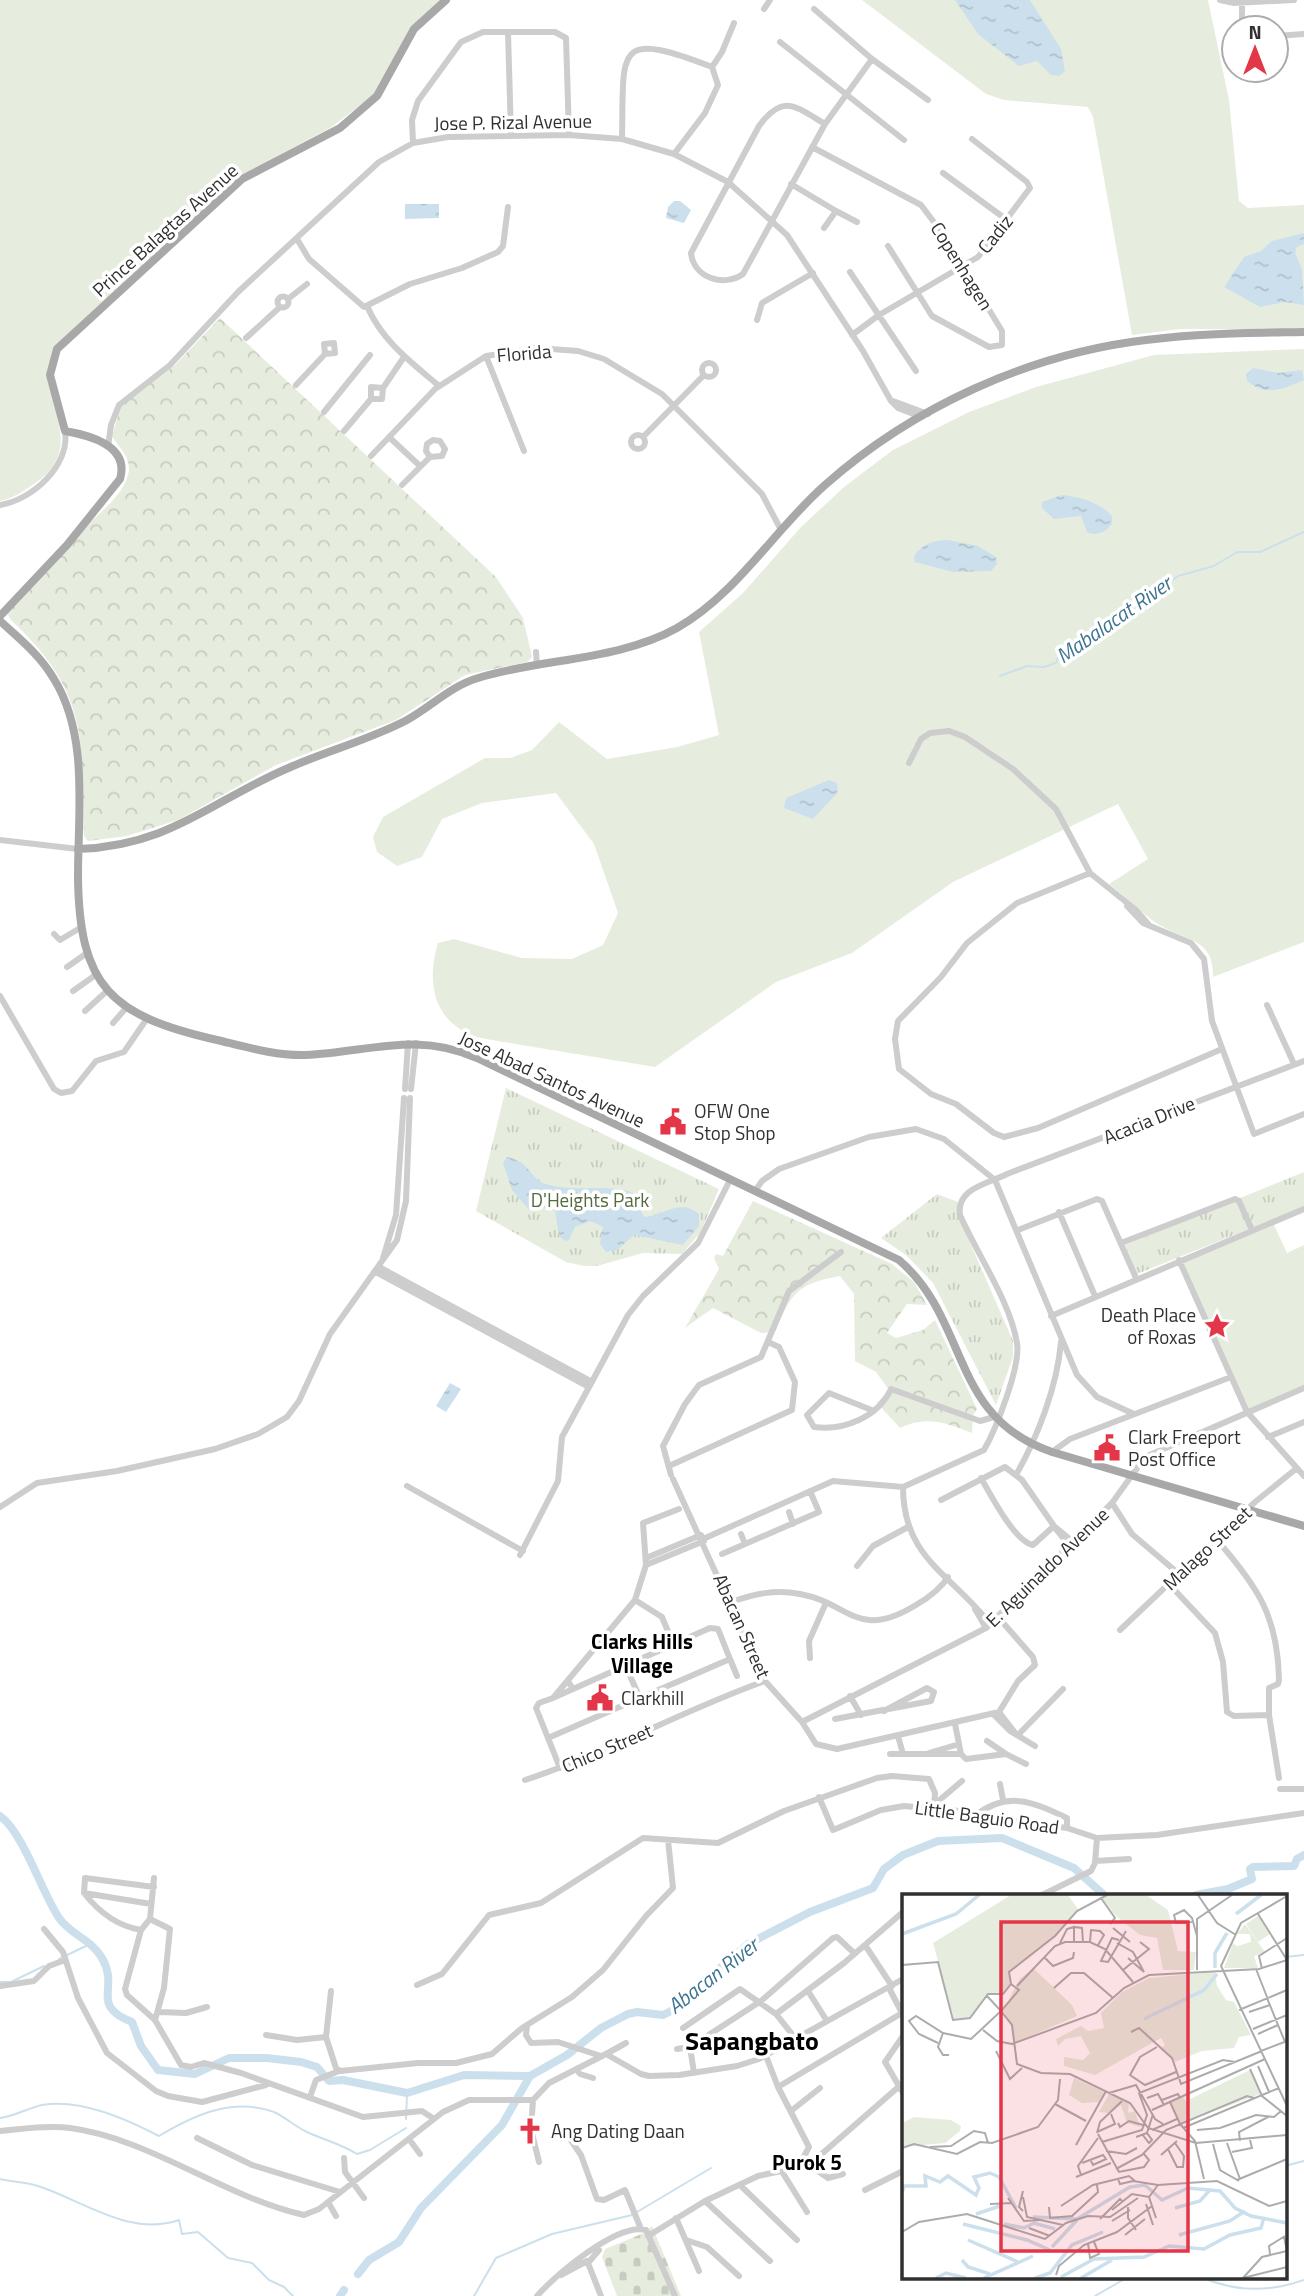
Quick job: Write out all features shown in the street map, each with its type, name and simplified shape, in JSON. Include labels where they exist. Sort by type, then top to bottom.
[{"type":"main road","name":"Prince Balagtas Avenue","points":[[65,430],[50,375],[57,349],[242,179],[340,128],[377,96],[414,29],[446,0]]},
{"type":"main road","points":[[78,849],[116,847],[169,831],[268,776],[400,723],[461,684],[640,643],[683,624],[724,594],[780,528],[855,460],[925,416],[1006,375],[1112,345],[1201,334],[1304,332]]},
{"type":"main road","points":[[0,616],[67,545],[120,479],[122,466],[96,436],[65,430]]},
{"type":"main road","name":"Jose Abad Santos Avenue","points":[[0,621],[44,663],[55,679],[71,718],[77,752],[80,928],[87,953],[97,974],[108,990],[127,1007],[146,1020],[196,1035],[291,1055],[412,1043],[449,1047],[478,1058],[899,1261],[926,1288],[975,1392],[995,1418],[1033,1445],[1304,1526]]},
{"type":"street","points":[[764,9],[770,0]]},
{"type":"street","points":[[1220,0],[1294,0]]},
{"type":"street","points":[[1242,2],[1242,14]]},
{"type":"street","points":[[814,9],[872,59],[928,100]]},
{"type":"street","points":[[712,67],[722,52],[734,23]]},
{"type":"street","points":[[413,143],[412,120],[418,101],[461,42],[483,32],[555,32],[566,38],[569,135]]},
{"type":"street","points":[[508,32],[511,136]]},
{"type":"street","points":[[780,42],[904,140]]},
{"type":"street","points":[[622,139],[623,66],[628,54],[639,48],[654,49],[712,67]]},
{"type":"street","points":[[825,124],[797,108],[784,104],[771,109],[691,253],[696,267],[722,282],[734,280],[743,274],[771,218],[825,124],[872,59]]},
{"type":"street","points":[[674,154],[715,96],[718,85],[712,67]]},
{"type":"street","name":"Jose P. Rizal Avenue","points":[[108,447],[111,425],[119,405],[170,365],[238,292],[386,156],[413,143],[448,136],[569,135],[622,139],[674,154],[728,183],[771,218],[813,273],[891,401],[898,408],[925,416]]},
{"type":"street","name":"Cadiz","points":[[852,335],[879,315],[987,248],[1029,185],[971,139]]},
{"type":"street","name":"Copenhagen","points":[[812,147],[921,205],[963,265],[1002,331],[1002,345],[989,347],[939,321],[915,292]]},
{"type":"street","points":[[943,173],[1007,220]]},
{"type":"street","points":[[791,184],[857,222]]},
{"type":"street","points":[[296,239],[309,258],[360,307],[367,306],[410,284],[460,269],[498,252],[504,239],[508,207]]},
{"type":"street","points":[[824,228],[836,211]]},
{"type":"street","points":[[888,246],[915,292]]},
{"type":"street","points":[[850,272],[916,371]]},
{"type":"street","points":[[757,320],[765,301],[813,273]]},
{"type":"street","points":[[246,338],[280,307],[287,307],[288,299],[307,284]]},
{"type":"street","points":[[367,306],[378,329],[404,357],[439,386]]},
{"type":"street","name":"Florida","points":[[371,456],[439,386],[486,356],[537,348],[578,351],[604,359],[662,394],[762,494],[780,528]]},
{"type":"street","points":[[296,385],[325,354]]},
{"type":"street","points":[[324,412],[370,355]]},
{"type":"street","points":[[486,356],[524,451]]},
{"type":"street","points":[[383,388],[404,357]]},
{"type":"street","points":[[643,437],[704,375]]},
{"type":"street","points":[[344,431],[371,399],[371,387],[383,388]]},
{"type":"street","points":[[371,399],[382,399],[385,394],[383,388]]},
{"type":"street","points":[[0,505],[12,502],[42,483],[56,468],[65,444],[65,430]]},
{"type":"street","points":[[389,436],[420,466]]},
{"type":"street","points":[[402,485],[430,457]]},
{"type":"street","points":[[536,652],[537,665]]},
{"type":"street","points":[[909,763],[922,740],[930,733],[948,730],[965,737],[1025,780],[1056,809],[1090,873],[1126,904],[1136,917],[1191,943],[1204,959],[1209,976],[1210,1013],[1254,1134],[1304,1114]]},
{"type":"street","points":[[0,840],[78,849]]},
{"type":"street","points":[[1090,873],[1017,903],[967,943],[941,977],[898,1021],[895,1039],[899,1069],[931,1094],[956,1104],[994,1133],[1004,1137],[1038,1128],[1222,1049]]},
{"type":"street","points":[[54,934],[60,940],[80,928]]},
{"type":"street","points":[[67,967],[87,953]]},
{"type":"street","points":[[73,991],[97,974]]},
{"type":"street","points":[[85,1011],[108,990]]},
{"type":"street","points":[[0,996],[54,1089],[61,1093],[72,1091],[96,1061],[124,1052],[146,1020]]},
{"type":"street","points":[[1267,1005],[1294,1064]]},
{"type":"street","points":[[113,1023],[127,1007]]},
{"type":"street","points":[[408,1089],[412,1043]]},
{"type":"street","name":"Acacia Drive","points":[[903,1487],[984,1450],[1016,1358],[1017,1342],[959,1209],[966,1193],[1304,1060]]},
{"type":"street","points":[[0,1507],[37,1483],[117,1471],[215,1449],[279,1423],[299,1401],[330,1334],[397,1240],[402,1225],[407,1098]]},
{"type":"street","points":[[755,1191],[779,1169],[869,1137],[905,1129],[925,1130],[944,1139],[995,1181],[1018,1230],[1077,1375],[1088,1390],[1105,1403],[1134,1414]]},
{"type":"street","points":[[407,1486],[522,1553],[558,1481],[562,1437],[635,1304],[698,1242],[730,1181]]},
{"type":"street","points":[[1121,1243],[1235,1199],[1252,1230]]},
{"type":"street","points":[[1018,1230],[1090,1200],[1101,1201],[1136,1278]]},
{"type":"street","points":[[1051,1315],[1304,1209]]},
{"type":"street","points":[[1059,1212],[1095,1296]]},
{"type":"street","points":[[669,1466],[792,1410],[794,1382],[779,1347],[768,1342],[789,1291],[843,1250],[850,1238]]},
{"type":"street","points":[[1179,1260],[1247,1412],[1304,1476]]},
{"type":"street","points":[[379,1268],[591,1385]]},
{"type":"street","points":[[1016,1475],[1033,1445],[1057,1367],[1061,1340]]},
{"type":"street","name":"Abacan Street","points":[[768,1342],[761,1357],[718,1375],[692,1393],[663,1446],[673,1480],[703,1539],[765,1681],[802,1722],[816,1744],[826,1749],[997,1714]]},
{"type":"street","points":[[1052,1452],[1070,1439],[1231,1377]]},
{"type":"street","name":"E. Aguinaldo Avenue","points":[[802,1722],[988,1626],[1112,1503],[1141,1461],[1154,1452],[1304,1388]]},
{"type":"street","points":[[874,1411],[829,1393],[807,1415],[814,1427],[829,1429],[859,1421],[874,1411],[891,1389],[981,1421],[995,1418]]},
{"type":"street","points":[[1268,1437],[1304,1422]]},
{"type":"street","points":[[941,1500],[1002,1467],[1016,1475],[1055,1528],[1071,1543]]},
{"type":"street","name":"Malago Street","points":[[1120,1630],[1168,1583],[1297,1468]]},
{"type":"street","points":[[981,1478],[1009,1524],[1027,1544],[1032,1545],[1055,1528]]},
{"type":"street","points":[[646,1562],[833,1481],[903,1487],[908,1527],[922,1555],[948,1577],[975,1609],[974,1613],[988,1626]]},
{"type":"street","points":[[722,1554],[819,1512],[810,1491]]},
{"type":"street","points":[[1112,1503],[1132,1534],[1179,1574]]},
{"type":"street","points":[[553,1698],[635,1600],[646,1562],[643,1523],[679,1508]]},
{"type":"street","points":[[789,1512],[793,1524]]},
{"type":"street","points":[[857,1566],[873,1546],[908,1527]]},
{"type":"street","points":[[741,1534],[745,1544]]},
{"type":"street","points":[[1217,1540],[1257,1590],[1276,1635],[1279,1680],[1278,1684],[1269,1688],[1269,1714],[1279,1778]]},
{"type":"street","points":[[731,1602],[781,1591],[814,1598],[862,1620],[884,1619],[901,1614],[929,1598],[948,1577]]},
{"type":"street","points":[[1168,1583],[1215,1633],[1223,1662],[1227,1712],[1234,1716],[1269,1714]]},
{"type":"street","points":[[635,1600],[662,1618],[674,1646]]},
{"type":"street","points":[[810,1658],[809,1641],[825,1605]]},
{"type":"street","points":[[998,1617],[1033,1657],[1035,1665],[1018,1681],[997,1714],[1017,1734],[1035,1746]]},
{"type":"street","points":[[560,1768],[536,1707],[538,1703],[715,1628],[737,1676]]},
{"type":"street","points":[[548,1738],[730,1659]]},
{"type":"street","points":[[626,1667],[640,1698]]},
{"type":"street","points":[[568,1681],[573,1689]]},
{"type":"street","name":"Chico Street","points":[[525,1780],[640,1736],[708,1702],[765,1681]]},
{"type":"street","points":[[835,1719],[861,1715],[884,1711],[911,1706],[930,1701],[934,1692],[927,1688],[884,1711]]},
{"type":"street","points":[[1017,1734],[1063,1689]]},
{"type":"street","points":[[850,1696],[861,1715]]},
{"type":"street","points":[[907,1698],[911,1706]]},
{"type":"street","points":[[955,1724],[961,1754]]},
{"type":"street","points":[[898,1736],[903,1754]]},
{"type":"street","points":[[986,1741],[1026,1764]]},
{"type":"street","points":[[927,1754],[959,1744]]},
{"type":"street","points":[[890,1754],[961,1754],[970,1760],[1006,1754]]},
{"type":"street","points":[[417,1985],[442,1974],[489,1915],[541,1903],[643,1838],[724,1842],[784,1811],[877,1779],[929,1779],[935,1805],[961,1782]]},
{"type":"street","points":[[1000,1784],[1003,1800]]},
{"type":"street","points":[[1280,1789],[1304,1789]]},
{"type":"street","name":"Little Baguio Road","points":[[819,1797],[832,1830],[889,1808],[935,1805],[975,1816],[1067,1828],[1097,1838]]},
{"type":"street","points":[[975,1816],[1003,1800],[1017,1799],[1043,1806],[1067,1818],[1067,1828]]},
{"type":"street","points":[[1094,1865],[1097,1838],[1157,1835],[1304,1813]]},
{"type":"street","points":[[310,2097],[314,2083],[324,2076],[340,2071],[406,2067],[418,2063],[456,2063],[492,2054],[527,2026],[572,1997],[603,1970],[649,1912],[673,1888],[668,1840]]},
{"type":"street","points":[[1044,1894],[1076,1880],[1094,1865],[1129,1859]]},
{"type":"street","points":[[84,1893],[88,1877],[154,1887]]},
{"type":"street","points":[[154,1878],[149,1919],[141,1930],[125,1992],[155,2020],[181,2065],[188,2067],[207,2064],[241,2073],[363,2117],[422,2111],[434,2119]]},
{"type":"street","points":[[84,1893],[150,1904]]},
{"type":"street","points":[[84,1893],[112,1919],[141,1930]]},
{"type":"street","points":[[776,2014],[808,1992],[902,1913]]},
{"type":"street","points":[[149,1919],[170,1929],[159,2012],[155,2020]]},
{"type":"street","points":[[44,1929],[64,1957],[82,2007],[107,2053],[156,2091],[202,2102],[268,2084]]},
{"type":"street","points":[[677,2049],[690,2047],[761,2001],[833,1938],[837,1937],[854,1953]]},
{"type":"street","points":[[865,1945],[902,2013]]},
{"type":"street","points":[[0,1986],[34,1981],[64,1957]]},
{"type":"street","points":[[527,2026],[526,2035],[531,2043],[558,2042],[571,2045],[604,2055],[641,2074],[663,2077],[737,2066],[766,2056],[902,1980]]},
{"type":"street","points":[[682,2028],[737,1989],[761,2001],[776,2014],[796,2039]]},
{"type":"street","points":[[331,1991],[326,2037],[336,2068],[340,2071]]},
{"type":"street","points":[[808,1992],[827,2021]]},
{"type":"street","points":[[159,2012],[186,2013],[206,2007]]},
{"type":"street","points":[[778,2087],[902,2016]]},
{"type":"street","points":[[266,2035],[297,2040],[326,2037]]},
{"type":"street","points":[[648,2236],[705,2201],[758,2176],[809,2165],[902,2088],[885,2062],[902,2037]]},
{"type":"street","points":[[539,2162],[531,2129],[532,2100],[549,2083],[626,2043]]},
{"type":"street","points":[[690,2047],[694,2073]]},
{"type":"street","points":[[766,2056],[808,2147],[799,2166]]},
{"type":"street","points":[[576,2069],[593,2078]]},
{"type":"street","points":[[791,2110],[820,2088]]},
{"type":"street","points":[[0,2131],[73,2128],[134,2146],[254,2199],[296,2214],[313,2213],[434,2119],[461,2102],[532,2100]]},
{"type":"street","points":[[197,2138],[252,2165],[340,2192]]},
{"type":"street","points":[[409,2139],[420,2154]]},
{"type":"street","points":[[570,2139],[585,2162],[597,2199],[604,2200],[625,2190],[641,2229],[648,2236],[675,2296]]},
{"type":"street","points":[[344,2158],[345,2172],[363,2199]]},
{"type":"street","points":[[809,2165],[828,2178],[843,2174]]},
{"type":"street","points":[[781,2170],[807,2212]]},
{"type":"street","points":[[865,2190],[902,2172]]},
{"type":"street","points":[[741,2186],[797,2240]]},
{"type":"street","points":[[705,2201],[770,2261]]},
{"type":"street","points":[[328,2202],[336,2216]]},
{"type":"street","points":[[676,2218],[699,2272]]},
{"type":"street","points":[[553,2278],[587,2261],[616,2235],[641,2229]]},
{"type":"street","points":[[686,2240],[707,2247],[739,2276]]},
{"type":"street","points":[[537,2296],[578,2257],[605,2244]]},
{"type":"street","points":[[587,2261],[601,2296]]},
{"type":"green space","points":[[0,0],[441,0],[421,18],[374,95],[330,128],[243,174],[59,343],[50,362],[49,380],[60,434],[60,451],[52,468],[34,484],[13,497],[0,501]]},
{"type":"green space","points":[[862,0],[1208,0],[1220,57],[1220,84],[1226,84],[1229,100],[1239,201],[1248,208],[1304,205],[1304,329],[1180,329],[1132,335],[1093,117],[1088,107],[1004,100],[986,94]]},
{"type":"green space","points":[[220,318],[496,577],[523,618],[532,657],[527,662],[465,675],[396,720],[276,765],[178,820],[127,836],[88,841],[84,836],[83,770],[76,717],[54,670],[7,612],[125,484],[129,464],[112,436],[121,405],[175,365]]},
{"type":"green space","points":[[1304,349],[1304,942],[1213,977],[1212,965],[1205,949],[1191,939],[1158,924],[1109,884],[1148,859],[1118,804],[953,882],[852,953],[776,982],[655,1067],[480,1038],[453,1024],[444,1013],[434,988],[434,959],[438,943],[454,939],[522,958],[572,959],[603,945],[618,913],[594,844],[556,793],[482,803],[442,819],[422,857],[397,866],[377,852],[373,837],[383,817],[485,758],[510,758],[532,750],[559,722],[607,759],[677,747],[719,735],[699,632],[743,593],[801,527],[844,487],[893,450],[969,412],[1036,387],[1154,355]]},
{"type":"green space","name":"D'Heights Park","points":[[506,1088],[719,1189],[700,1233],[682,1254],[643,1253],[597,1266],[584,1266],[566,1262],[476,1211]]},
{"type":"green space","points":[[1304,1172],[1304,1207],[1137,1274],[1125,1245]]},
{"type":"green space","points":[[937,1194],[958,1202],[958,1215],[1013,1341],[1013,1357],[996,1405],[933,1283],[906,1255],[881,1238]]},
{"type":"green space","points":[[753,1201],[892,1264],[914,1282],[927,1305],[907,1304],[887,1333],[896,1338],[923,1330],[935,1320],[977,1409],[973,1415],[972,1433],[928,1421],[900,1428],[877,1403],[889,1390],[876,1372],[855,1361],[854,1294],[840,1276],[814,1282],[798,1292],[786,1308],[775,1332],[761,1333],[713,1308],[685,1328],[719,1269],[714,1258],[716,1254],[723,1256]]},
{"type":"green space","points":[[1274,1225],[1287,1253],[1304,1245],[1304,1386],[1247,1410],[1182,1263]]},
{"type":"green space","points":[[652,2226],[681,2296],[617,2296],[602,2257],[605,2249],[644,2233]]},
{"type":"water","points":[[955,0],[1030,0],[1061,49],[1065,71],[1059,76],[1051,75],[1037,61],[1019,66],[978,34]]},
{"type":"water","points":[[674,201],[680,201],[691,210],[684,223],[666,218],[668,207]]},
{"type":"water","points":[[405,204],[439,204],[439,218],[405,219]]},
{"type":"water","points":[[1304,233],[1304,244],[1297,247],[1295,253],[1302,269],[1304,305],[1285,302],[1260,307],[1224,287],[1244,257],[1261,251],[1272,241]]},
{"type":"water","points":[[1253,368],[1278,373],[1302,370],[1304,380],[1275,390],[1261,389],[1247,381],[1246,374]]},
{"type":"water","points":[[1062,495],[1102,507],[1112,516],[1112,524],[1104,531],[1094,534],[1087,532],[1081,516],[1054,519],[1042,508],[1042,502]]},
{"type":"water","points":[[948,540],[978,546],[996,557],[997,564],[991,571],[953,572],[915,562],[914,556],[925,546]]},
{"type":"water","points":[[829,780],[837,783],[838,792],[813,819],[784,808],[786,798]]},
{"type":"water","points":[[507,1157],[521,1162],[536,1178],[546,1184],[633,1193],[644,1217],[679,1207],[692,1209],[699,1214],[699,1226],[683,1245],[634,1235],[617,1250],[606,1252],[600,1244],[603,1227],[591,1221],[575,1227],[569,1240],[565,1241],[559,1236],[555,1211],[542,1207],[529,1210],[512,1190],[503,1163]]},
{"type":"water","points":[[450,1383],[461,1389],[446,1412],[436,1406]]},
{"type":"waterway","name":"Mabalacat River","points":[[1000,676],[1027,666],[1044,667],[1056,663],[1060,654],[1103,630],[1178,576],[1214,566],[1237,552],[1260,552],[1304,532]]},
{"type":"waterway","name":"Abacan River","points":[[0,1816],[17,1835],[59,1918],[102,1958],[107,1969],[108,2002],[119,2016],[132,2022],[141,2046],[158,2070],[195,2074],[229,2058],[267,2058],[317,2067],[329,2081],[343,2080],[407,2093],[464,2075],[530,2076],[567,2055],[601,2028],[628,2014],[637,2012],[663,2015],[748,1944],[810,1912],[873,1888],[884,1869],[903,1855],[938,1841],[1002,1838],[1074,1868],[1103,1894]]},
{"type":"waterway","name":"Abacan River","points":[[1201,1894],[1228,1889],[1252,1879],[1250,1869],[1253,1867],[1294,1866],[1297,1859],[1304,1855]]},
{"type":"waterway","points":[[59,1959],[90,1944]]},
{"type":"waterway","points":[[1286,1957],[1304,1955]]},
{"type":"waterway","points":[[0,1982],[11,1982],[44,1966]]},
{"type":"waterway","points":[[358,2274],[369,2260],[399,2242],[421,2208],[502,2125],[530,2076]]},
{"type":"waterway","points":[[406,2119],[407,2093]]},
{"type":"waterway","points":[[0,2118],[42,2105],[72,2104],[118,2117],[159,2136],[214,2110],[244,2106],[274,2112],[307,2132],[357,2154],[370,2150],[406,2128]]},
{"type":"waterway","points":[[1286,2166],[1304,2161]]},
{"type":"waterway","points":[[637,2212],[711,2168]]},
{"type":"waterway","points":[[0,2179],[38,2186],[125,2221],[160,2224],[179,2220],[182,2234],[198,2232],[228,2258],[252,2263],[269,2280],[284,2287],[293,2296]]},
{"type":"waterway","points":[[474,2296],[496,2258],[552,2234],[632,2215]]},
{"type":"waterway","points":[[1095,2296],[1126,2278]]},
{"type":"waterway","points":[[1204,2278],[1226,2286],[1252,2289],[1278,2287],[1304,2280]]},
{"type":"waterway","points":[[340,2296],[344,2290]]},
{"type":"place","name":"OFW One Stop Shop","points":[[673,1122]]},
{"type":"place","name":"Death Place of Roxas","points":[[1217,1326]]},
{"type":"place","name":"Clark Freeport Post Office","points":[[1107,1448]]},
{"type":"place","name":"Clarkhill","points":[[600,1698]]},
{"type":"place","name":"Ang Dating Daan","points":[[530,2131]]},
{"type":"district","name":"Clarks Hills Village","points":[[642,1654]]},
{"type":"district","name":"Sapangbato","points":[[752,2041]]},
{"type":"district","name":"Purok 5","points":[[807,2163]]}]
